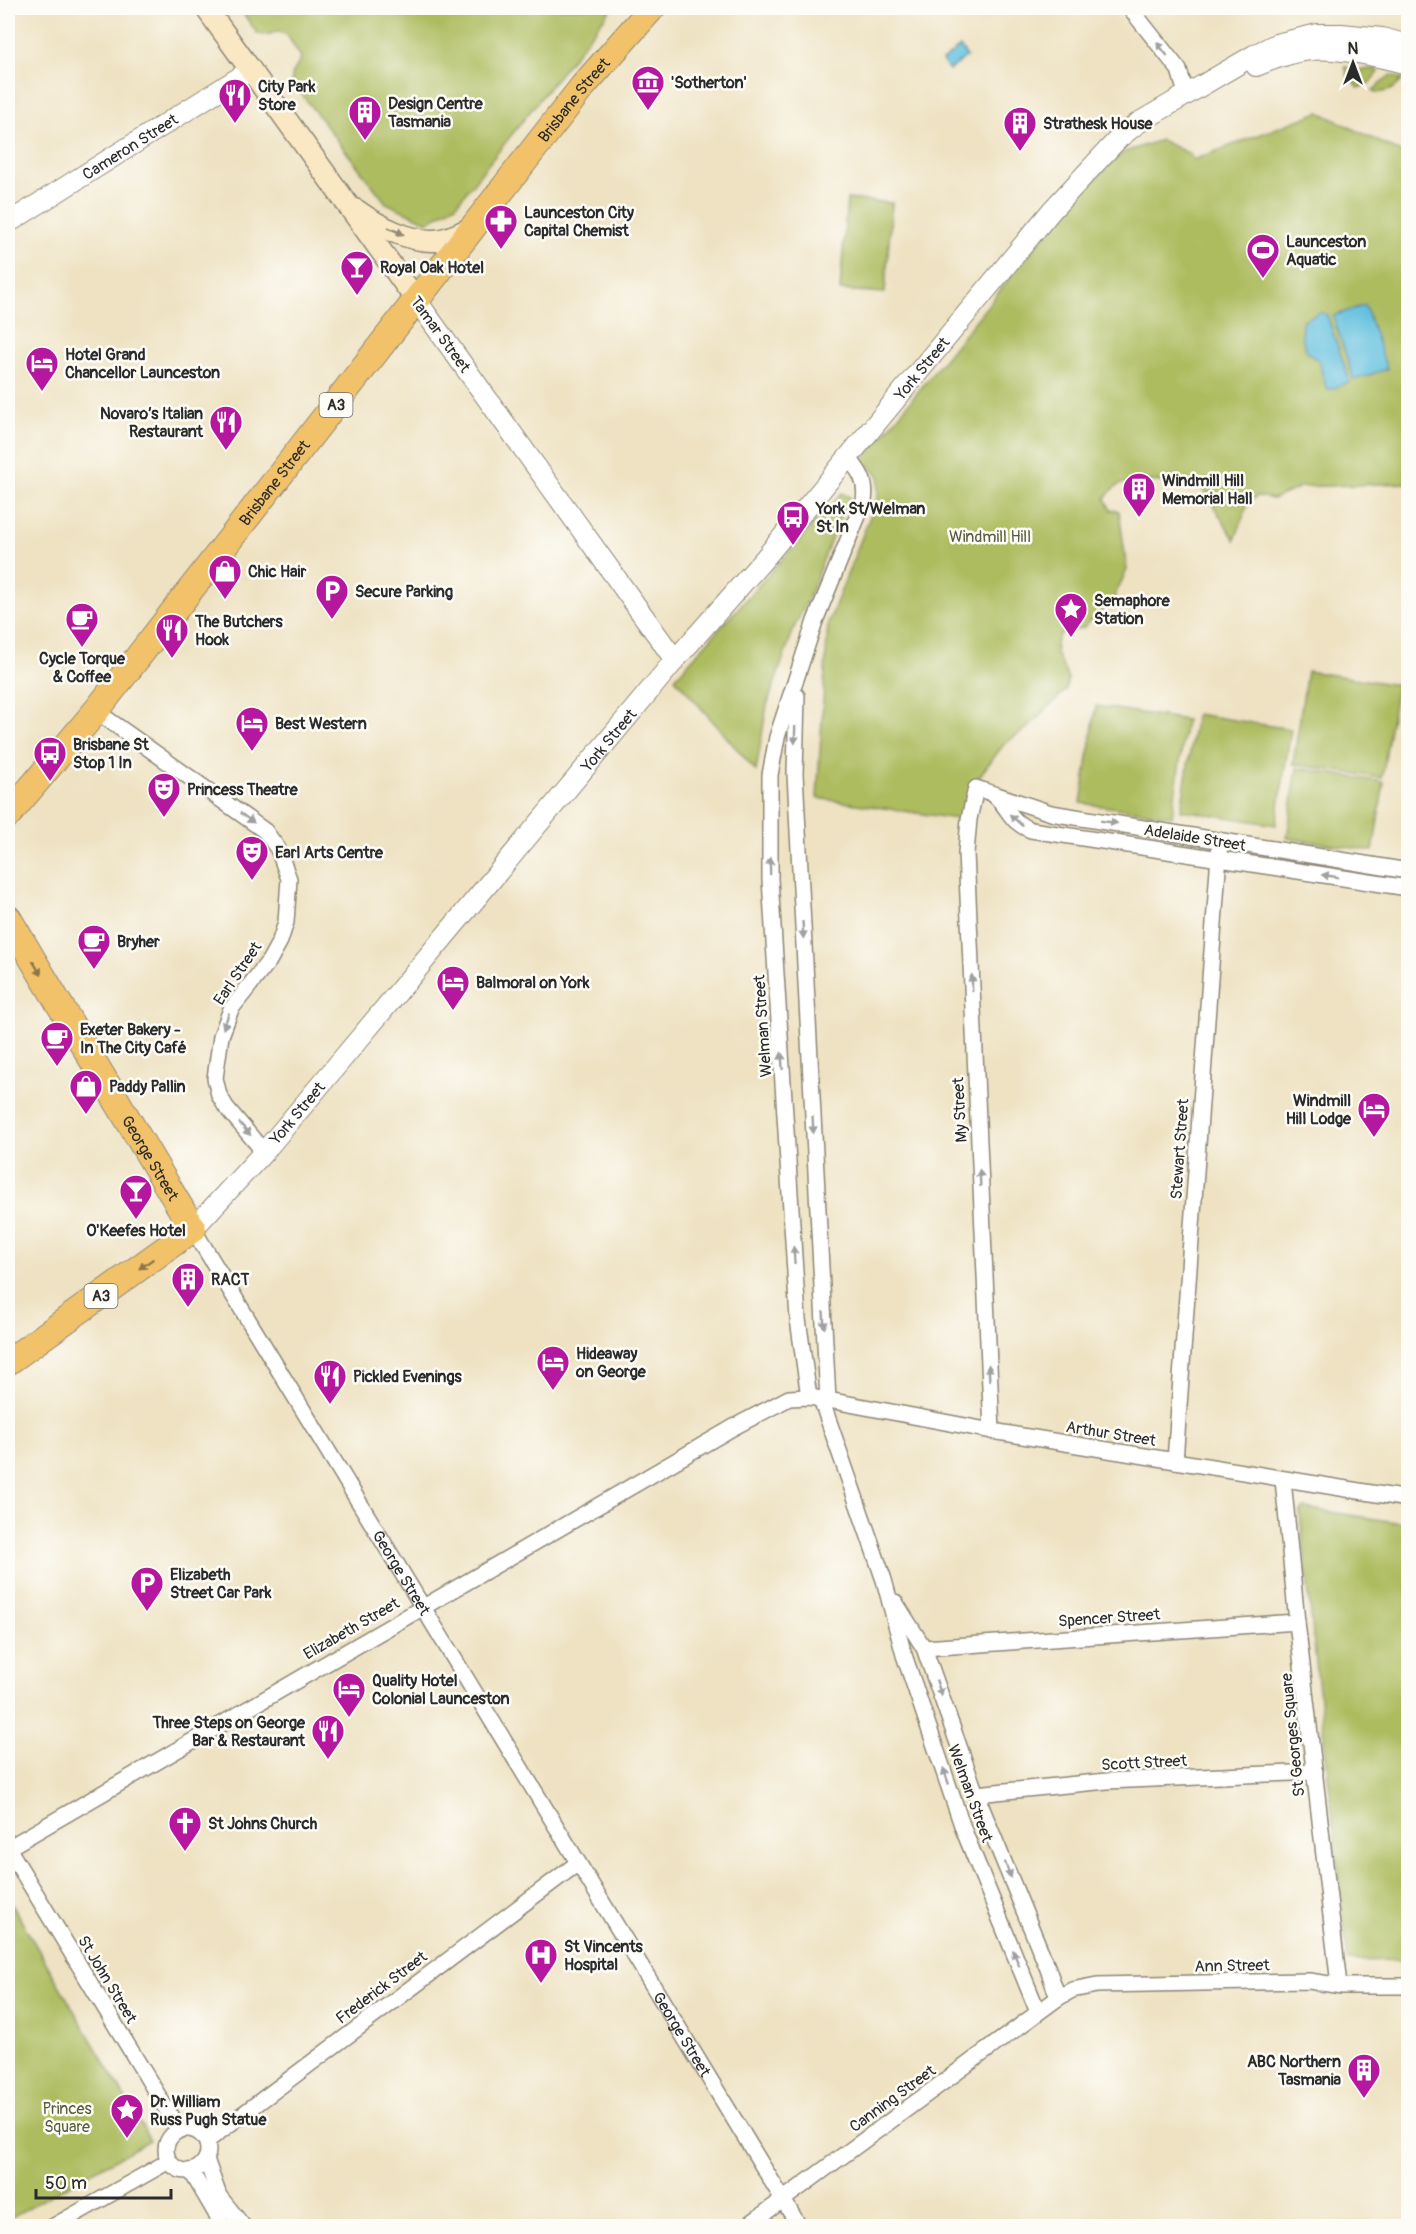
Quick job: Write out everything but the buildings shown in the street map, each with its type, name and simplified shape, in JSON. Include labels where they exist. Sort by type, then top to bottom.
[{"type":"highway","name":"Brisbane Street","points":[[8,815],[96,711],[583,86],[652,8]]},
{"type":"highway","name":"George Street","points":[[8,918],[193,1229]]},
{"type":"highway","name":"York Street","points":[[8,1362],[193,1229]]},
{"type":"main road","name":"Tamar Street","points":[[206,8],[417,301]]},
{"type":"main road","points":[[346,202],[365,217],[406,236],[439,240],[455,236],[471,228]]},
{"type":"street","points":[[1130,8],[1179,70],[1186,94]]},
{"type":"street","name":"York Street","points":[[193,1229],[264,1152],[675,660],[765,558],[1078,180],[1118,140],[1138,123],[1276,44],[1318,34],[1341,34],[1382,38],[1408,45]]},
{"type":"street","points":[[1382,38],[1408,40]]},
{"type":"street","name":"York Street","points":[[1186,94],[1264,63],[1290,54],[1312,50],[1355,54],[1408,64]]},
{"type":"street","name":"Cameron Street","points":[[8,223],[251,70]]},
{"type":"street","name":"Tamar Street","points":[[417,301],[675,660]]},
{"type":"street","name":"Welman Street","points":[[848,457],[863,476],[866,490],[864,501],[815,621],[772,755],[770,775],[770,879],[798,1319],[819,1398],[884,1580],[904,1655],[964,1831],[1038,2012]]},
{"type":"street","name":"Welman Street","points":[[804,657],[796,707],[795,774],[819,1398]]},
{"type":"street","name":"Earl Street","points":[[96,711],[265,831],[278,849],[289,879],[286,922],[270,961],[239,996],[231,1009],[221,1036],[215,1078],[225,1107],[264,1152]]},
{"type":"street","name":"Adelaide Street","points":[[984,790],[1051,813],[1408,871]]},
{"type":"street","name":"Adelaide Street","points":[[984,790],[999,799],[1018,825],[1048,833],[1408,888]]},
{"type":"street","name":"My Street","points":[[984,790],[969,819],[966,853],[992,1431]]},
{"type":"street","points":[[1048,833],[1051,813]]},
{"type":"street","points":[[1078,838],[1080,817]]},
{"type":"street","points":[[1129,846],[1132,826]]},
{"type":"street","name":"Stewart Street","points":[[1174,1461],[1220,841]]},
{"type":"street","points":[[1364,881],[1365,864]]},
{"type":"street","name":"George Street","points":[[193,1229],[799,2226]]},
{"type":"street","name":"Elizabeth Street","points":[[8,1848],[734,1426],[789,1398],[819,1398]]},
{"type":"street","name":"Arthur Street","points":[[819,1398],[992,1431],[1408,1499]]},
{"type":"street","name":"St Georges Square","points":[[1283,1480],[1339,1985]]},
{"type":"street","name":"Welman Street","points":[[884,1580],[893,1599],[924,1648],[976,1794],[1058,1998]]},
{"type":"street","name":"Spencer Street","points":[[924,1648],[1297,1622]]},
{"type":"street","name":"Scott Street","points":[[976,1794],[1107,1781],[1315,1772]]},
{"type":"street","name":"St John Street","points":[[8,1848],[179,2130]]},
{"type":"street","name":"Frederick Street","points":[[207,2141],[578,1863]]},
{"type":"street","name":"Ann Street","points":[[1058,1998],[1072,1990],[1097,1985],[1309,1982],[1408,1986]]},
{"type":"street","name":"Canning Street","points":[[747,2226],[1058,1998]]},
{"type":"street","points":[[179,2130],[198,2131],[207,2141],[206,2160],[198,2169],[178,2170],[168,2161],[166,2147],[168,2139],[179,2130]]},
{"type":"street","points":[[206,2160],[219,2196],[243,2226]]},
{"type":"street","points":[[54,2226],[168,2161]]},
{"type":"street","points":[[191,2171],[223,2226]]},
{"type":"green space","points":[[239,8],[612,8],[456,205],[427,222],[386,203],[292,82],[292,75],[301,57],[287,35],[278,31],[267,35],[258,34]]},
{"type":"green space","points":[[1345,67],[1354,70],[1376,69],[1379,72],[1371,82],[1359,88],[1348,76]]},
{"type":"green space","points":[[1391,75],[1403,79],[1389,90],[1372,91]]},
{"type":"green space","name":"Windmill Hill","points":[[1319,112],[1408,156],[1408,483],[1298,487],[1273,499],[1257,496],[1248,503],[1235,540],[1201,486],[1147,481],[1118,485],[1105,499],[1111,510],[1119,511],[1127,570],[1113,599],[1083,628],[1060,634],[1056,643],[1056,653],[1068,678],[1066,690],[1025,730],[1005,743],[978,778],[963,820],[817,798],[828,624],[878,496],[879,476],[863,460],[1047,232],[1079,195],[1122,153],[1161,140],[1190,154],[1193,160]]},
{"type":"green space","points":[[847,199],[892,203],[885,293],[840,290]]},
{"type":"green space","points":[[842,493],[851,498],[838,521],[808,599],[794,628],[767,705],[756,771],[675,678]]},
{"type":"green space","points":[[1307,671],[1397,685],[1382,778],[1293,764]]},
{"type":"green space","points":[[1096,706],[1186,720],[1172,816],[1081,803]]},
{"type":"green space","points":[[1196,714],[1291,729],[1276,825],[1181,810]]},
{"type":"green space","points":[[1297,768],[1384,782],[1373,851],[1287,838]]},
{"type":"green space","points":[[1304,1508],[1408,1524],[1408,1960],[1348,1961],[1300,1513]]},
{"type":"green space","name":"Princes Square","points":[[8,1898],[150,2140],[8,2219]]},
{"type":"water","points":[[960,47],[967,56],[949,70],[942,61]]},
{"type":"water","points":[[1365,305],[1387,369],[1354,380],[1333,316]]},
{"type":"water","points":[[1321,312],[1327,315],[1350,382],[1328,390],[1319,361],[1307,351],[1302,336],[1303,320]]},
{"type":"place","name":"'Sotherton'","points":[[648,111]]},
{"type":"place","name":"City Park Store","points":[[235,124]]},
{"type":"place","name":"Design Centre Tasmania","points":[[365,141]]},
{"type":"place","name":"Strathesk House","points":[[1020,152]]},
{"type":"place","name":"Launceston City Capital Chemist","points":[[501,250]]},
{"type":"place","name":"Launceston Aquatic","points":[[1263,279]]},
{"type":"place","name":"Royal Oak Hotel","points":[[357,296]]},
{"type":"place","name":"Hotel Grand Chancellor Launceston","points":[[42,392]]},
{"type":"place","name":"Novaro’s Italian Restaurant","points":[[226,451]]},
{"type":"place","name":"Windmill Hill Memorial Hall","points":[[1139,518]]},
{"type":"place","name":"York St/Welman St In","points":[[793,546]]},
{"type":"place","name":"Chic Hair","points":[[225,600]]},
{"type":"place","name":"Secure Parking","points":[[332,620]]},
{"type":"place","name":"Semaphore Station","points":[[1071,638]]},
{"type":"place","name":"Cycle Torque & Coffee","points":[[82,648]]},
{"type":"place","name":"The Butchers Hook","points":[[172,659]]},
{"type":"place","name":"Best Western","points":[[252,752]]},
{"type":"place","name":"Brisbane St Stop 1 In","points":[[50,782]]},
{"type":"place","name":"Princess Theatre","points":[[164,818]]},
{"type":"place","name":"Earl Arts Centre","points":[[252,881]]},
{"type":"place","name":"Bryher","points":[[94,970]]},
{"type":"place","name":"Balmoral on York","points":[[453,1011]]},
{"type":"place","name":"Exeter Bakery - In The City Café","points":[[57,1067]]},
{"type":"place","name":"Paddy Pallin","points":[[86,1115]]},
{"type":"place","name":"Windmill Hill Lodge","points":[[1374,1138]]},
{"type":"place","name":"O'Keefes Hotel","points":[[136,1220]]},
{"type":"place","name":"RACT","points":[[188,1308]]},
{"type":"place","name":"Hideaway on George","points":[[553,1391]]},
{"type":"place","name":"Pickled Evenings","points":[[330,1405]]},
{"type":"place","name":"Elizabeth Street Car Park","points":[[147,1612]]},
{"type":"place","name":"Quality Hotel Colonial Launceston","points":[[349,1718]]},
{"type":"place","name":"Three Steps on George Bar & Restaurant","points":[[328,1760]]},
{"type":"place","name":"St Johns Church","points":[[185,1852]]},
{"type":"place","name":"St Vincents Hospital","points":[[541,1984]]},
{"type":"place","name":"ABC Northern Tasmania","points":[[1364,2099]]},
{"type":"place","name":"Dr. William Russ Pugh Statue","points":[[127,2139]]}]
